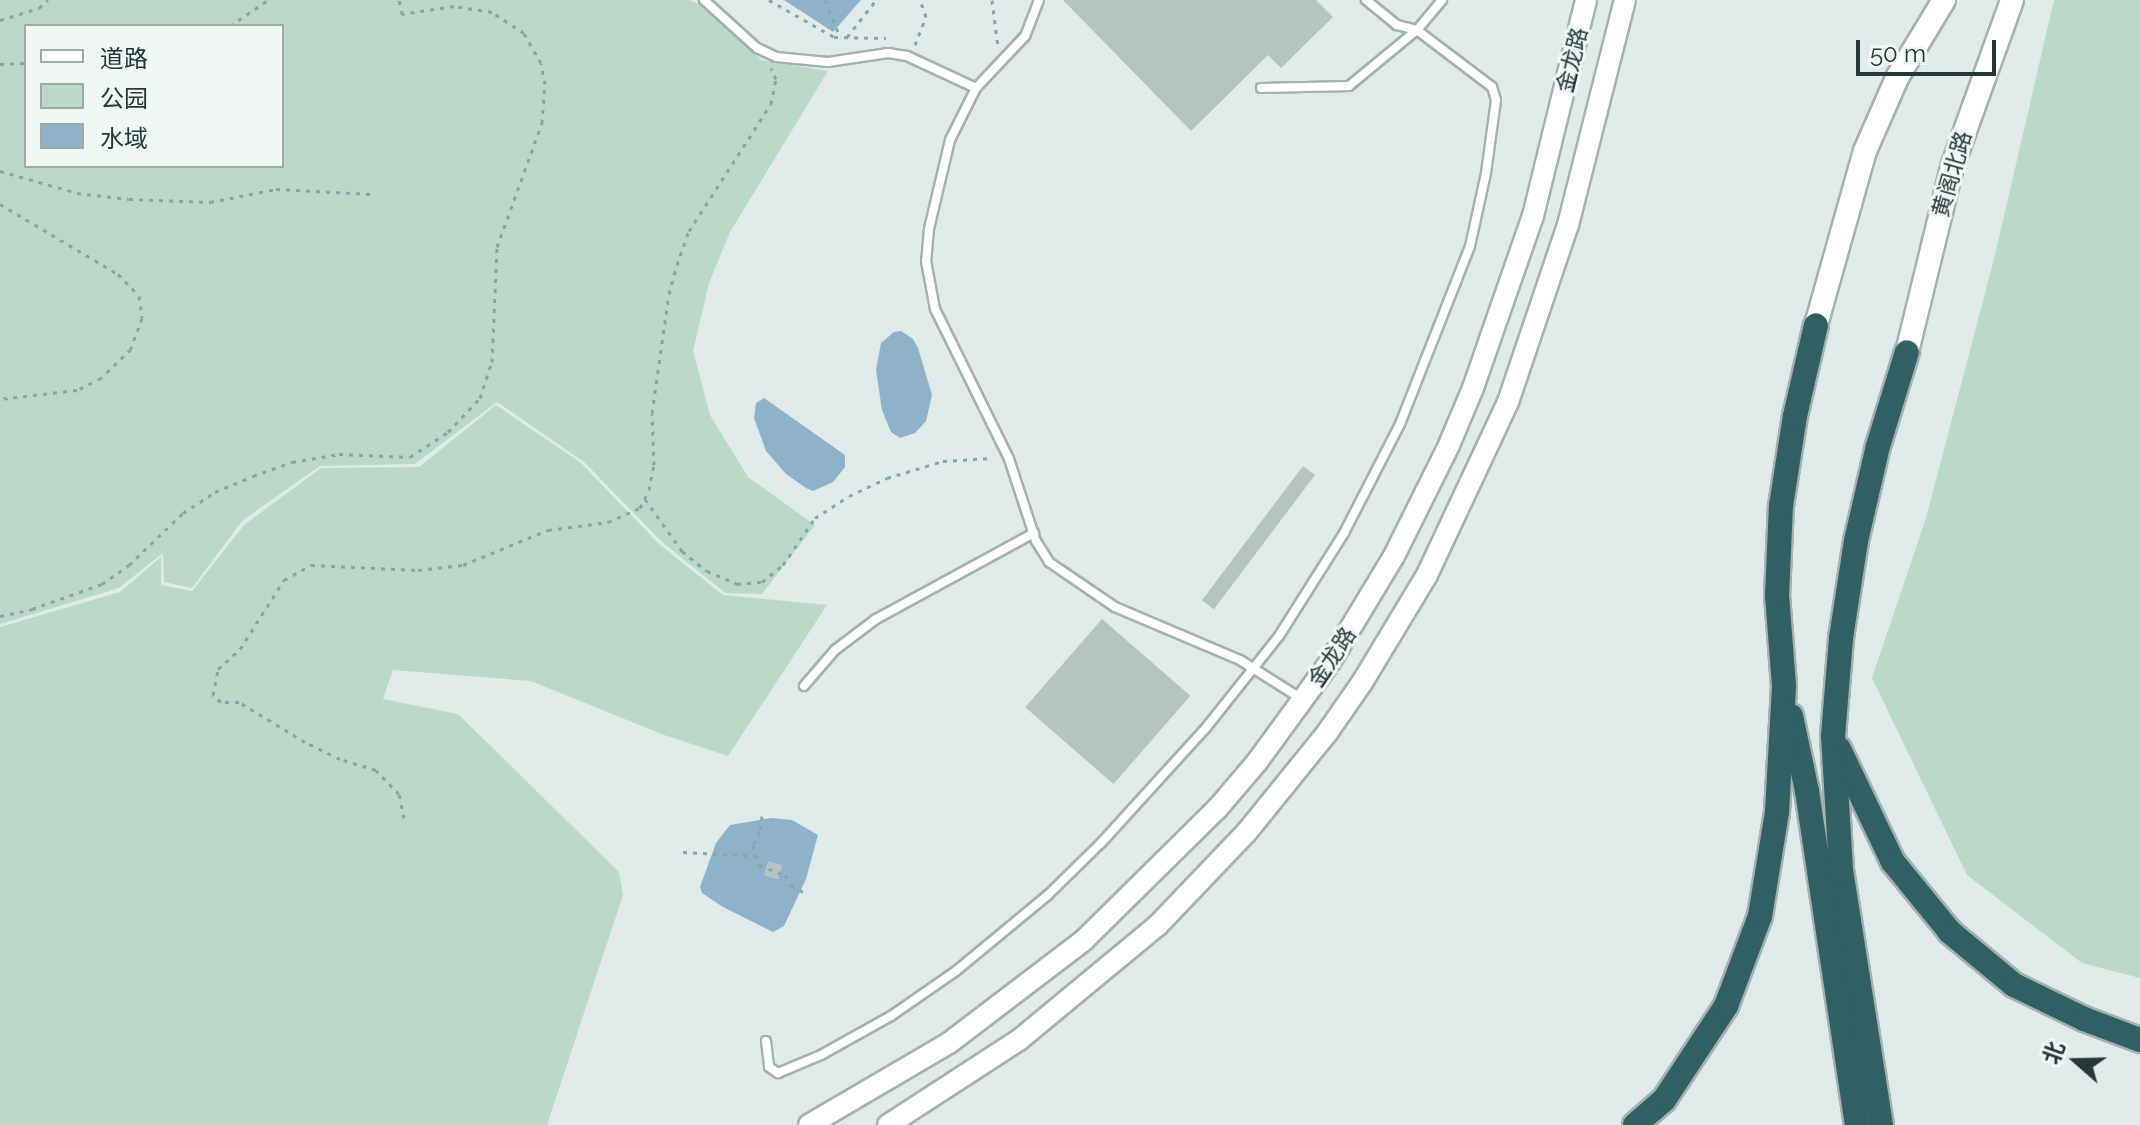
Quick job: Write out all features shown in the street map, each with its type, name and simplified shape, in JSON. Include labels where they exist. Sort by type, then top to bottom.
[{"type":"highway","points":[[1635,1125],[1664,1100],[1726,1006],[1760,916],[1777,812],[1784,686],[1777,596],[1781,506],[1795,416],[1816,325]]},
{"type":"highway","points":[[1881,1125],[1841,870],[1833,736],[1841,638],[1856,541],[1878,446],[1907,352]]},
{"type":"highway","points":[[1784,686],[1807,791],[1857,1125]]},
{"type":"highway","points":[[1833,736],[1893,862],[1950,932],[2014,985],[2084,1019],[2140,1040]]},
{"type":"main road","points":[[1816,325],[1865,151],[1898,76],[1944,0]]},
{"type":"main road","name":"黄阁北路","points":[[1907,352],[1952,167],[2012,0]]},
{"type":"street","name":"金龙路","points":[[809,1125],[949,1043],[1084,940],[1217,809],[1303,700],[1394,556],[1473,388],[1533,216],[1586,0]]},
{"type":"street","name":"金龙路","points":[[888,1125],[1019,1040],[1158,925],[1256,821],[1327,733],[1363,681],[1427,575],[1508,402],[1568,225],[1625,0]]},
{"type":"lane","points":[[704,0],[766,53],[817,62],[888,53],[911,57],[976,88]]},
{"type":"lane","points":[[1039,0],[1025,36],[976,88],[950,140],[929,229],[927,279],[941,323],[1009,459],[1034,533],[1049,562],[1088,592],[1115,607],[1255,667],[1303,700]]},
{"type":"lane","points":[[766,1041],[769,1067],[785,1073],[856,1036],[956,971],[1048,895],[1102,842],[1205,729],[1302,603],[1382,461],[1444,316],[1480,210],[1493,136],[1495,93],[1417,30],[1397,25],[1366,0]]},
{"type":"lane","points":[[1261,88],[1349,86],[1417,30],[1442,0]]},
{"type":"lane","points":[[804,686],[835,650],[876,619],[1034,533]]},
{"type":"path","points":[[0,20],[39,8],[48,0]]},
{"type":"path","points":[[233,24],[268,0]]},
{"type":"path","points":[[0,616],[32,609],[102,584],[129,565],[183,513],[215,492],[253,476],[292,462],[339,454],[410,457],[448,432],[480,398],[492,362],[497,247],[542,123],[545,84],[541,63],[524,33],[492,12],[454,6],[402,14],[399,0]]},
{"type":"path","points":[[769,0],[815,28],[840,38],[897,39]]},
{"type":"path","points":[[825,0],[840,38]]},
{"type":"path","points":[[847,37],[876,0]]},
{"type":"path","points":[[911,57],[926,17],[920,0]]},
{"type":"path","points":[[992,0],[999,63]]},
{"type":"path","points":[[906,42],[915,45]]},
{"type":"path","points":[[404,818],[399,794],[376,770],[340,759],[239,702],[221,702],[213,695],[218,669],[240,649],[284,580],[311,565],[418,570],[463,565],[548,530],[608,522],[640,508],[654,465],[652,413],[673,280],[689,231],[771,104],[776,79],[766,53]]},
{"type":"path","points":[[0,64],[24,63]]},
{"type":"path","points":[[0,171],[77,193],[129,199],[210,202],[276,189],[371,194]]},
{"type":"path","points":[[0,204],[118,274],[139,296],[142,318],[131,349],[101,378],[77,390],[0,399]]},
{"type":"path","points":[[645,499],[682,551],[707,571],[737,584],[762,582],[783,565],[815,518],[887,478],[943,461],[1009,459]]},
{"type":"path","points":[[762,816],[760,832],[753,845],[759,865],[785,875],[791,885],[803,892]]},
{"type":"path","points":[[683,852],[756,856]]},
{"type":"green space","points":[[0,0],[689,0],[706,7],[761,60],[828,71],[730,232],[709,283],[693,351],[710,415],[748,477],[815,525],[762,594],[725,593],[661,541],[584,462],[497,402],[415,464],[320,466],[243,520],[192,588],[164,582],[163,553],[119,588],[0,624]]},
{"type":"green space","points":[[2054,0],[2140,0],[2140,978],[2082,963],[1967,875],[1872,678],[1926,518],[1995,255]]},
{"type":"green space","points":[[496,405],[581,463],[659,544],[723,595],[827,605],[728,756],[664,735],[531,681],[393,670],[383,699],[458,714],[619,872],[623,895],[547,1125],[0,1125],[0,627],[120,592],[161,557],[161,585],[192,591],[244,525],[321,468],[419,467]]},
{"type":"water","points":[[784,0],[861,0],[833,32]]},
{"type":"water","points":[[901,331],[913,339],[918,348],[932,395],[926,421],[915,433],[900,438],[891,432],[882,410],[876,370],[881,343],[894,332]]},
{"type":"water","points":[[764,398],[845,455],[845,467],[833,482],[813,491],[806,488],[786,474],[766,451],[754,418],[756,403]]},
{"type":"water","points":[[771,818],[792,820],[818,835],[806,879],[784,926],[773,932],[723,907],[702,893],[700,887],[716,843],[730,825]]},
{"type":"building","points":[[1063,0],[1316,0],[1333,17],[1281,68],[1268,55],[1191,131]]},
{"type":"building","points":[[1303,466],[1315,475],[1214,609],[1202,600]]},
{"type":"building","points":[[1102,619],[1190,696],[1114,784],[1025,707]]},
{"type":"building","points":[[768,861],[782,865],[778,880],[764,875]]}]
